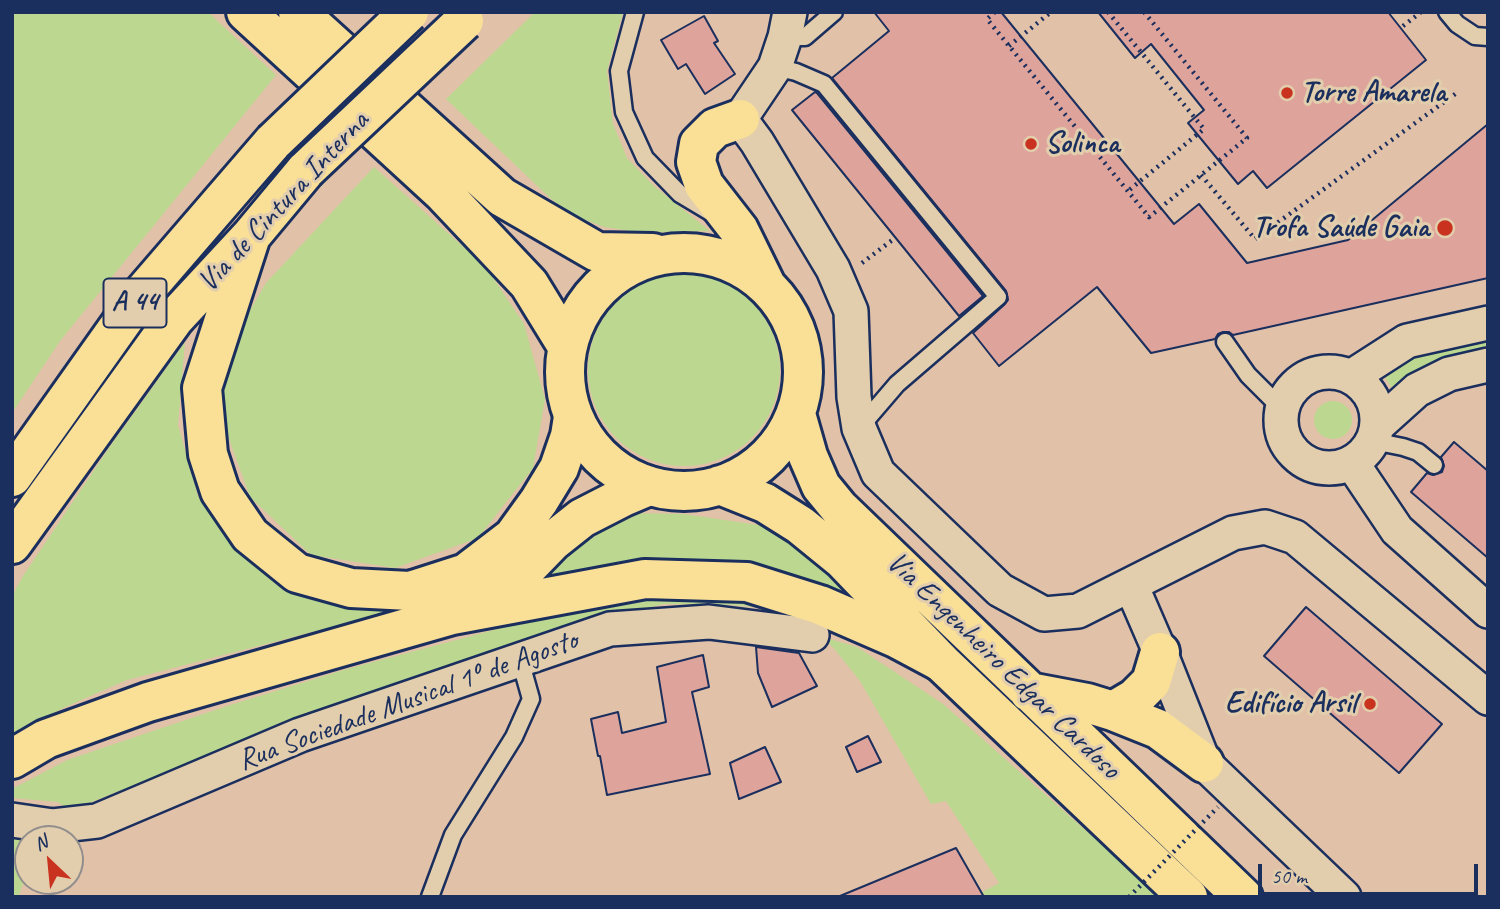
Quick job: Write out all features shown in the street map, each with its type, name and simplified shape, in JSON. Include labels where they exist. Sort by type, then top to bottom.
[{"type":"main road","points":[[246,12],[442,192],[529,284],[567,346]]},
{"type":"main road","points":[[298,12],[502,197],[597,253],[702,253],[736,263],[765,283]]},
{"type":"main road","name":"Via de Cintura Interna","points":[[12,477],[141,295],[273,142],[409,12]]},
{"type":"main road","name":"Via de Cintura Interna","points":[[12,544],[175,318],[251,236],[306,170],[470,17]]},
{"type":"main road","points":[[665,253],[631,265],[602,285],[580,313],[567,346],[565,382],[573,416],[591,447],[618,471],[649,486],[685,491],[720,485],[752,470],[779,445],[796,414],[804,379],[801,344],[788,311],[765,283],[739,230],[704,185],[696,162],[699,144],[715,128],[740,119]]},
{"type":"main road","points":[[251,236],[202,388],[208,454],[220,491],[250,535],[297,573],[351,588],[410,591],[466,573],[513,537],[540,501],[559,468],[570,436],[573,416]]},
{"type":"main road","name":"Via Engenheiro Edgar Cardoso","points":[[796,414],[808,456],[821,486],[839,508],[1242,897]]},
{"type":"main road","name":"Via Engenheiro Edgar Cardoso","points":[[720,485],[765,503],[800,525],[843,560],[941,662],[1188,897]]},
{"type":"main road","points":[[452,615],[518,577],[553,541],[582,518],[649,486]]},
{"type":"main road","points":[[12,759],[46,739],[148,702],[452,615],[645,579],[747,582],[820,605],[896,638],[941,662]]},
{"type":"main road","points":[[1113,711],[1135,698],[1151,682],[1160,652]]},
{"type":"main road","points":[[1029,692],[1087,703],[1158,729],[1203,763]]},
{"type":"street","points":[[783,39],[740,119],[758,142],[833,270],[851,312],[854,397],[859,428],[878,473],[1000,590],[1044,614],[1078,611],[1233,533],[1265,527],[1295,537],[1488,698]]},
{"type":"street","points":[[1351,377],[1407,341],[1488,323]]},
{"type":"street","points":[[1486,371],[1449,374],[1417,390],[1367,443],[1337,468],[1321,468],[1306,463],[1294,453],[1285,440],[1281,425],[1282,409],[1288,395],[1297,384],[1309,376],[1323,372],[1338,373],[1351,377],[1363,386],[1372,397],[1377,411],[1367,443],[1397,530],[1488,611]]},
{"type":"street","points":[[1131,585],[1203,763],[1344,897]]},
{"type":"street","name":"Rua Sociedade Musical 1º de Agosto","points":[[12,820],[53,826],[97,821],[300,735],[610,629],[709,622],[812,635]]},
{"type":"lane","points":[[635,12],[619,71],[624,112],[645,158],[680,194],[739,230]]},
{"type":"lane","points":[[834,12],[805,37],[783,39],[796,72],[824,84],[998,297],[897,384],[859,428]]},
{"type":"lane","points":[[1447,12],[1475,36],[1488,37]]},
{"type":"lane","points":[[1226,342],[1248,375],[1282,409]]},
{"type":"lane","points":[[1367,443],[1403,447],[1418,452],[1434,465]]},
{"type":"lane","points":[[430,897],[453,835],[514,737],[531,699],[520,660]]},
{"type":"path","points":[[995,12],[987,19],[1149,217],[1247,138],[1144,12]]},
{"type":"path","points":[[1009,46],[1051,12]]},
{"type":"path","points":[[1108,12],[1204,130],[1128,191]]},
{"type":"path","points":[[1403,26],[1421,12]]},
{"type":"path","points":[[1201,175],[1255,239],[1458,92]]},
{"type":"path","points":[[857,267],[895,238]]},
{"type":"path","points":[[1129,897],[1218,807]]},
{"type":"green space","points":[[12,12],[208,12],[276,75],[60,341],[12,413]]},
{"type":"green space","points":[[535,12],[623,12],[607,71],[613,124],[627,158],[654,186],[710,231],[642,233],[604,227],[572,215],[550,198],[446,99]]},
{"type":"green space","points":[[374,167],[486,267],[524,324],[545,399],[533,468],[478,538],[395,568],[311,555],[250,497],[220,414],[230,344],[266,283]]},
{"type":"green space","points":[[684,274],[721,281],[752,302],[773,333],[780,370],[773,407],[752,438],[721,459],[684,466],[647,459],[616,438],[595,407],[588,370],[595,333],[616,302],[647,281]]},
{"type":"green space","points":[[1488,334],[1488,355],[1395,393],[1383,374],[1442,344]]},
{"type":"green space","points":[[185,342],[178,425],[198,496],[241,549],[440,599],[127,680],[61,709],[12,739],[12,596],[111,445]]},
{"type":"green space","points":[[1333,401],[1347,406],[1352,420],[1347,434],[1333,439],[1319,434],[1314,420],[1319,406]]},
{"type":"green space","points":[[631,513],[684,514],[765,526],[799,545],[867,610],[525,585],[559,552]]},
{"type":"green space","points":[[665,597],[728,601],[762,608],[664,604],[579,624],[198,760],[84,805],[65,807],[58,802],[12,798],[12,789],[67,760],[347,669],[573,609]]},
{"type":"green space","points":[[823,637],[857,647],[943,704],[1161,897],[973,897],[999,883],[946,801],[931,804],[860,681]]},
{"type":"green space","points":[[12,834],[14,895],[19,895],[12,897]]},
{"type":"building","points":[[874,12],[1001,12],[1174,224],[1199,204],[1247,263],[1348,240],[1488,124],[1488,278],[1233,335],[1223,332],[1215,339],[1151,353],[1097,287],[999,366],[973,333],[1005,304],[1008,300],[1006,291],[832,78],[889,31]]},
{"type":"building","points":[[1098,12],[1388,12],[1426,60],[1267,188],[1253,171],[1238,184],[1188,123],[1204,110],[1151,44],[1135,58]]},
{"type":"building","points":[[704,16],[718,41],[714,43],[735,74],[705,94],[686,64],[678,69],[661,40]]},
{"type":"building","points":[[815,92],[983,296],[959,316],[792,110]]},
{"type":"building","points":[[1454,442],[1488,471],[1488,558],[1411,492],[1427,473],[1433,475],[1442,472],[1444,466],[1441,457]]},
{"type":"building","name":"Edifício Arsil","points":[[1306,607],[1442,724],[1399,773],[1264,656]]},
{"type":"building","points":[[756,647],[799,653],[817,686],[772,707],[758,673]]},
{"type":"building","points":[[703,655],[709,687],[692,692],[710,774],[607,795],[591,719],[618,712],[622,733],[666,722],[657,667]]},
{"type":"building","points":[[868,736],[881,762],[857,772],[846,747]]},
{"type":"building","points":[[765,747],[781,782],[739,799],[730,763]]},
{"type":"building","points":[[956,848],[984,897],[840,897],[840,896]]},
{"type":"place","name":"Torre Amarela","points":[[1287,93]]},
{"type":"place","name":"Solinca","points":[[1031,144]]},
{"type":"place","name":"Trofa Saúde Gaia","points":[[1445,228]]},
{"type":"place","name":"Edifício Arsil","points":[[1370,704]]}]
